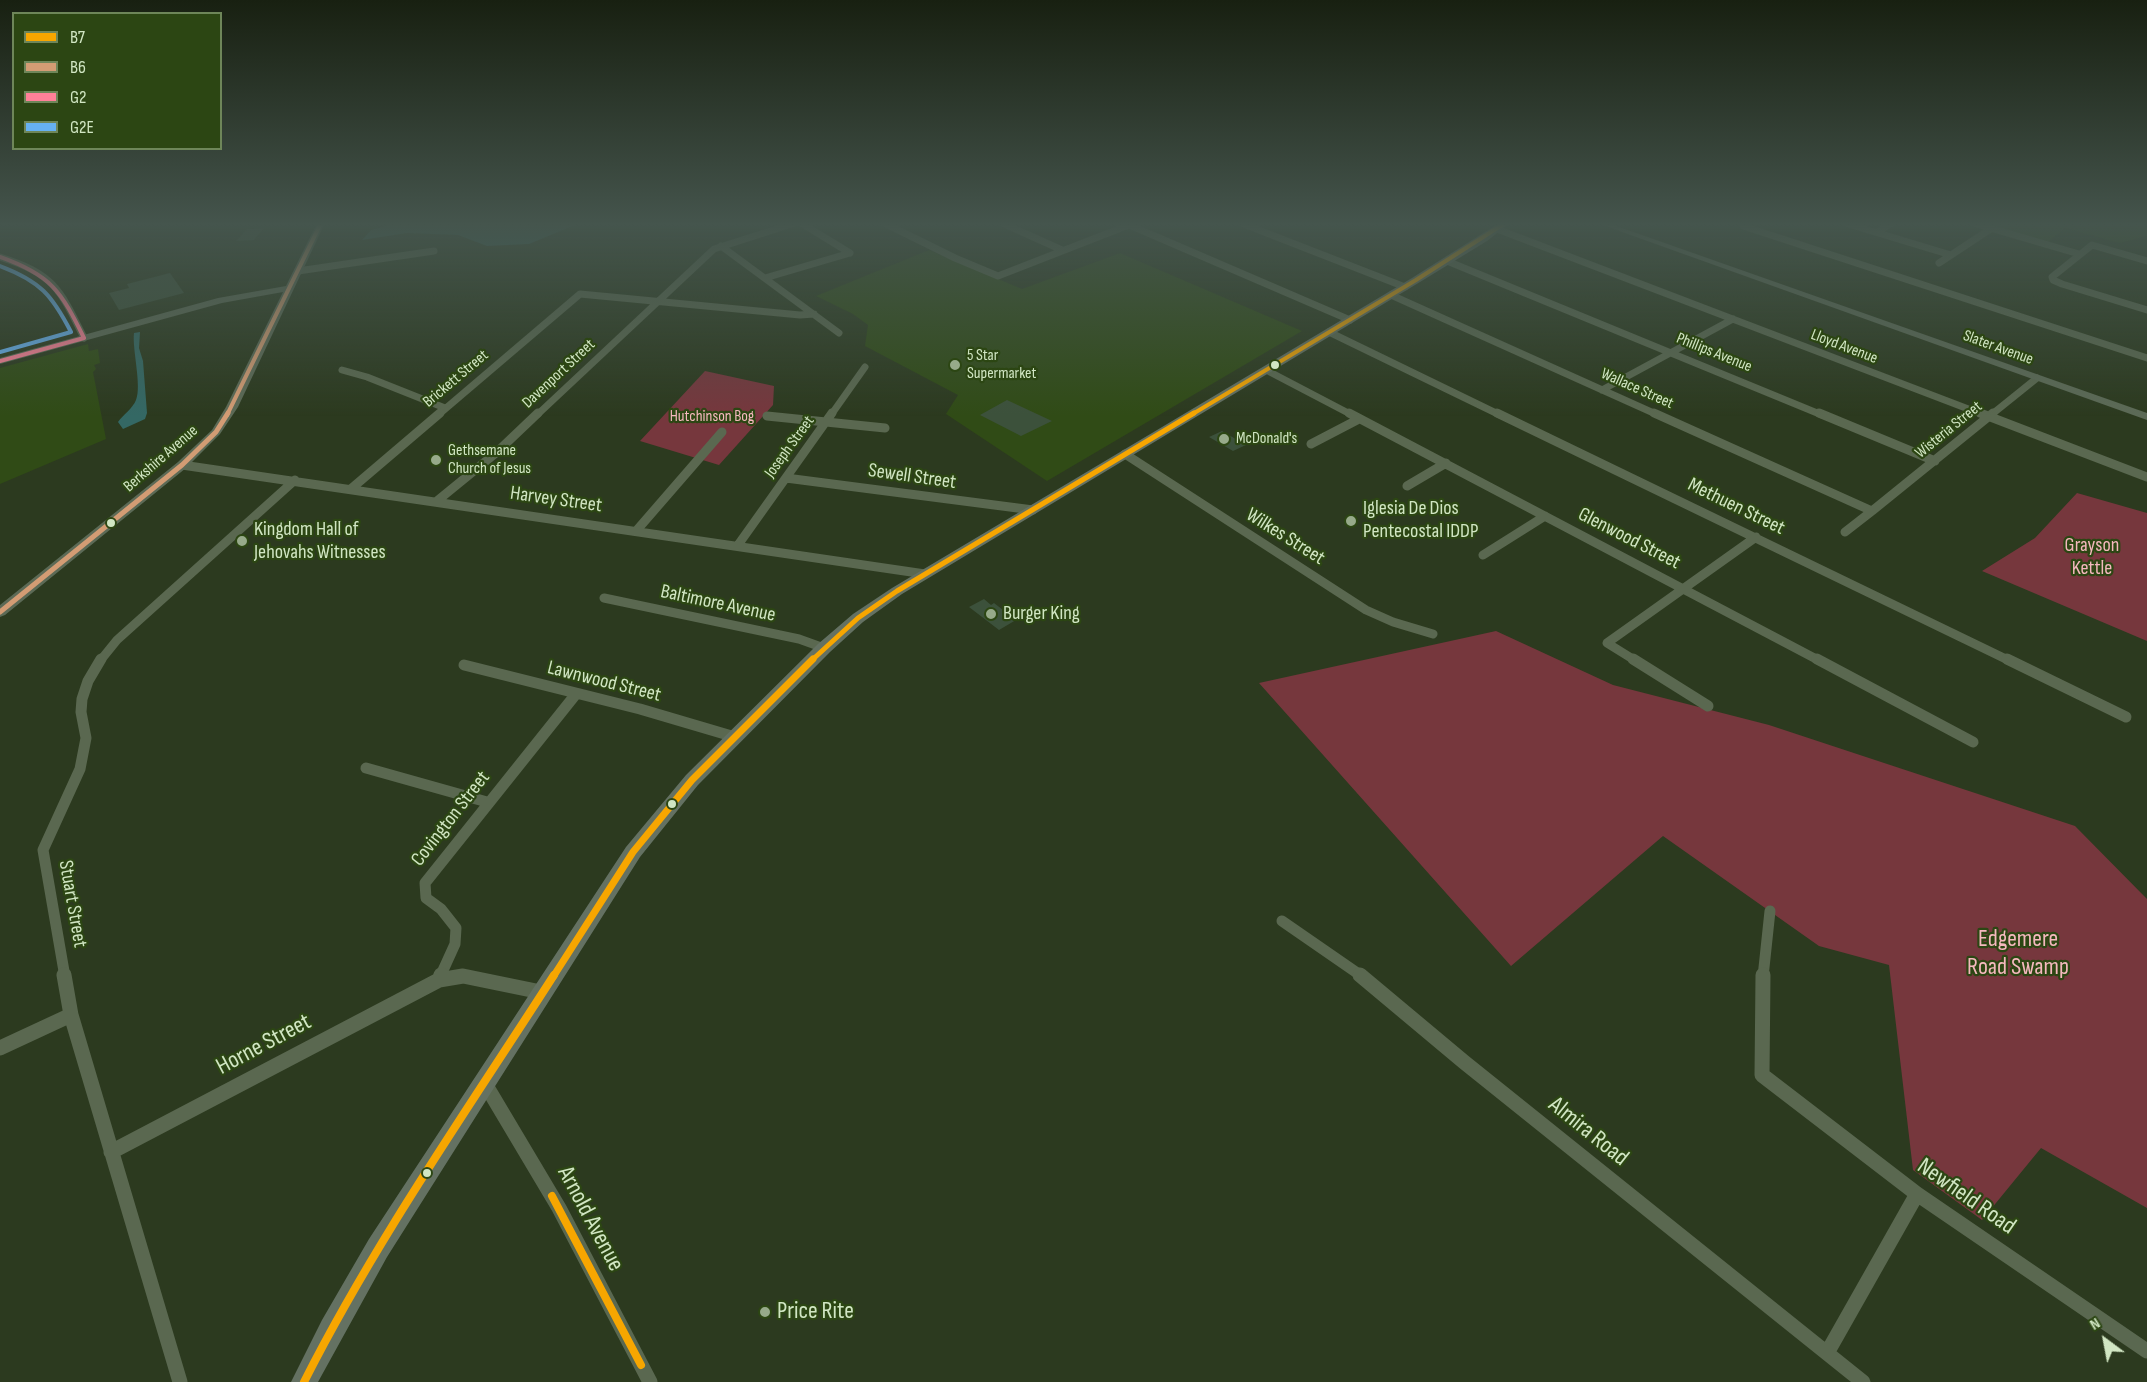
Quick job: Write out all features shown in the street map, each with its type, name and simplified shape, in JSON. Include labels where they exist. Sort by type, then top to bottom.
[{"type":"main road","points":[[304,1382],[331,1329],[378,1248],[633,852],[692,780],[824,648],[858,618],[925,574],[1404,287]]},
{"type":"main road","name":"Slater Avenue","points":[[1784,287],[2147,417]]},
{"type":"main road","points":[[0,361],[241,295],[290,288]]},
{"type":"main road","name":"Berkshire Avenue","points":[[0,612],[182,465],[216,432],[232,407],[290,288]]},
{"type":"street","points":[[56,287],[84,338]]},
{"type":"street","name":"Davenport Street","points":[[437,501],[497,452],[672,287]]},
{"type":"street","points":[[778,287],[839,333]]},
{"type":"street","points":[[1276,287],[1350,320]]},
{"type":"street","name":"Phillips Avenue","points":[[1513,287],[1935,460]]},
{"type":"street","name":"Lloyd Avenue","points":[[1654,287],[2147,477]]},
{"type":"street","points":[[1931,287],[2147,358]]},
{"type":"street","points":[[2076,287],[2147,310]]},
{"type":"street","name":"Brickett Street","points":[[352,488],[580,294],[657,301]]},
{"type":"street","name":"Wallace Street","points":[[1391,295],[1602,390],[1876,508]]},
{"type":"street","points":[[657,301],[800,315],[814,314]]},
{"type":"street","points":[[1602,390],[1670,351],[1733,319]]},
{"type":"street","name":"Methuen Street","points":[[1329,332],[2126,717]]},
{"type":"street","name":"Joseph Street","points":[[738,546],[866,367]]},
{"type":"street","points":[[342,370],[367,377],[445,408]]},
{"type":"street","name":"Glenwood Street","points":[[1266,370],[1973,742]]},
{"type":"street","name":"Wisteria Street","points":[[1876,508],[2037,378]]},
{"type":"street","points":[[767,416],[825,424],[885,428]]},
{"type":"street","points":[[1311,444],[1359,419]]},
{"type":"street","points":[[637,530],[722,432]]},
{"type":"street","name":"Wilkes Street","points":[[1125,454],[1366,610],[1393,622],[1433,634]]},
{"type":"street","points":[[1407,486],[1446,463]]},
{"type":"street","name":"Harvey Street","points":[[182,465],[352,488],[925,574]]},
{"type":"street","name":"Sewell Street","points":[[786,478],[1033,510]]},
{"type":"street","name":"Stuart Street","points":[[180,1382],[71,1015],[43,850],[47,836],[73,788],[81,766],[85,750],[85,728],[81,711],[84,690],[101,658],[117,640],[295,480]]},
{"type":"street","points":[[1845,532],[1876,508]]},
{"type":"street","points":[[1484,555],[1545,516]]},
{"type":"street","points":[[1708,706],[1607,643],[1756,537]]},
{"type":"street","name":"Baltimore Avenue","points":[[604,598],[799,639],[824,648]]},
{"type":"street","name":"Lawnwood Street","points":[[464,665],[640,709],[735,737]]},
{"type":"street","name":"Covington Street","points":[[439,980],[455,944],[456,928],[441,909],[426,898],[425,882],[576,694]]},
{"type":"street","points":[[366,768],[488,802]]},
{"type":"street","name":"Newfield Road","points":[[1770,911],[1763,971],[1764,1035],[1761,1075],[1917,1194],[2147,1351]]},
{"type":"street","name":"Almira Road","points":[[1282,921],[1370,982],[1464,1062],[1863,1382]]},
{"type":"street","points":[[439,980],[463,976],[541,992]]},
{"type":"street","name":"Horne Street","points":[[111,1152],[439,980]]},
{"type":"street","points":[[0,1048],[71,1015]]},
{"type":"street","name":"Arnold Avenue","points":[[484,1082],[559,1208],[650,1382]]},
{"type":"street","points":[[1827,1353],[1917,1194]]},
{"type":"shaded area","points":[[837,287],[1200,287],[1302,331],[1047,481],[946,414],[958,395],[865,346],[868,325],[853,314],[816,296]]},
{"type":"shaded area","points":[[88,344],[89,351],[98,349],[100,363],[94,365],[96,369],[93,372],[106,439],[0,484],[0,368]]},
{"type":"green space","name":"Hutchinson Bog","points":[[705,371],[774,386],[773,405],[719,465],[640,441]]},
{"type":"green space","name":"Grayson Kettle","points":[[2077,493],[2147,513],[2147,641],[1982,571],[2035,538]]},
{"type":"green space","name":"Edgemere Road Swamp","points":[[1496,631],[1613,685],[1769,725],[2075,826],[2147,899],[2147,1208],[2041,1148],[1982,1220],[1913,1170],[1889,965],[1819,946],[1663,836],[1511,966],[1259,683]]},
{"type":"water","points":[[140,332],[139,348],[143,361],[147,413],[145,419],[123,429],[118,422],[133,406],[138,394],[134,333]]},
{"type":"building","points":[[180,287],[184,293],[119,310],[109,293],[129,288]]},
{"type":"building","points":[[1007,400],[1052,421],[1021,436],[980,415]]},
{"type":"building","name":"McDonald's","points":[[1222,431],[1246,445],[1233,451],[1209,437]]},
{"type":"building","name":"Burger King","points":[[984,599],[991,605],[994,603],[1016,620],[999,630],[969,607]]},
{"type":"transit line","name":"G2E","points":[[0,352],[71,332],[52,297],[42,287]]},
{"type":"transit line","name":"G2","points":[[0,361],[84,338],[61,295],[54,287]]},
{"type":"transit line","name":"B6","points":[[0,612],[182,465],[216,432],[232,407],[290,287]]},
{"type":"transit line","name":"B7","points":[[304,1382],[331,1329],[378,1248],[633,852],[692,780],[824,648],[858,618],[897,591],[1403,287]]},
{"type":"transit line","name":"B7","points":[[552,1196],[641,1365]]},
{"type":"place","name":"5 Star Supermarket","points":[[955,365]]},
{"type":"place","name":"McDonald's","points":[[1224,439]]},
{"type":"place","name":"Gethsemane Church of Jesus","points":[[436,460]]},
{"type":"place","name":"Iglesia De Dios Pentecostal IDDP","points":[[1351,521]]},
{"type":"place","name":"Kingdom Hall of Jehovahs Witnesses","points":[[242,541]]},
{"type":"place","name":"Burger King","points":[[991,614]]},
{"type":"place","name":"Price Rite","points":[[765,1312]]}]
